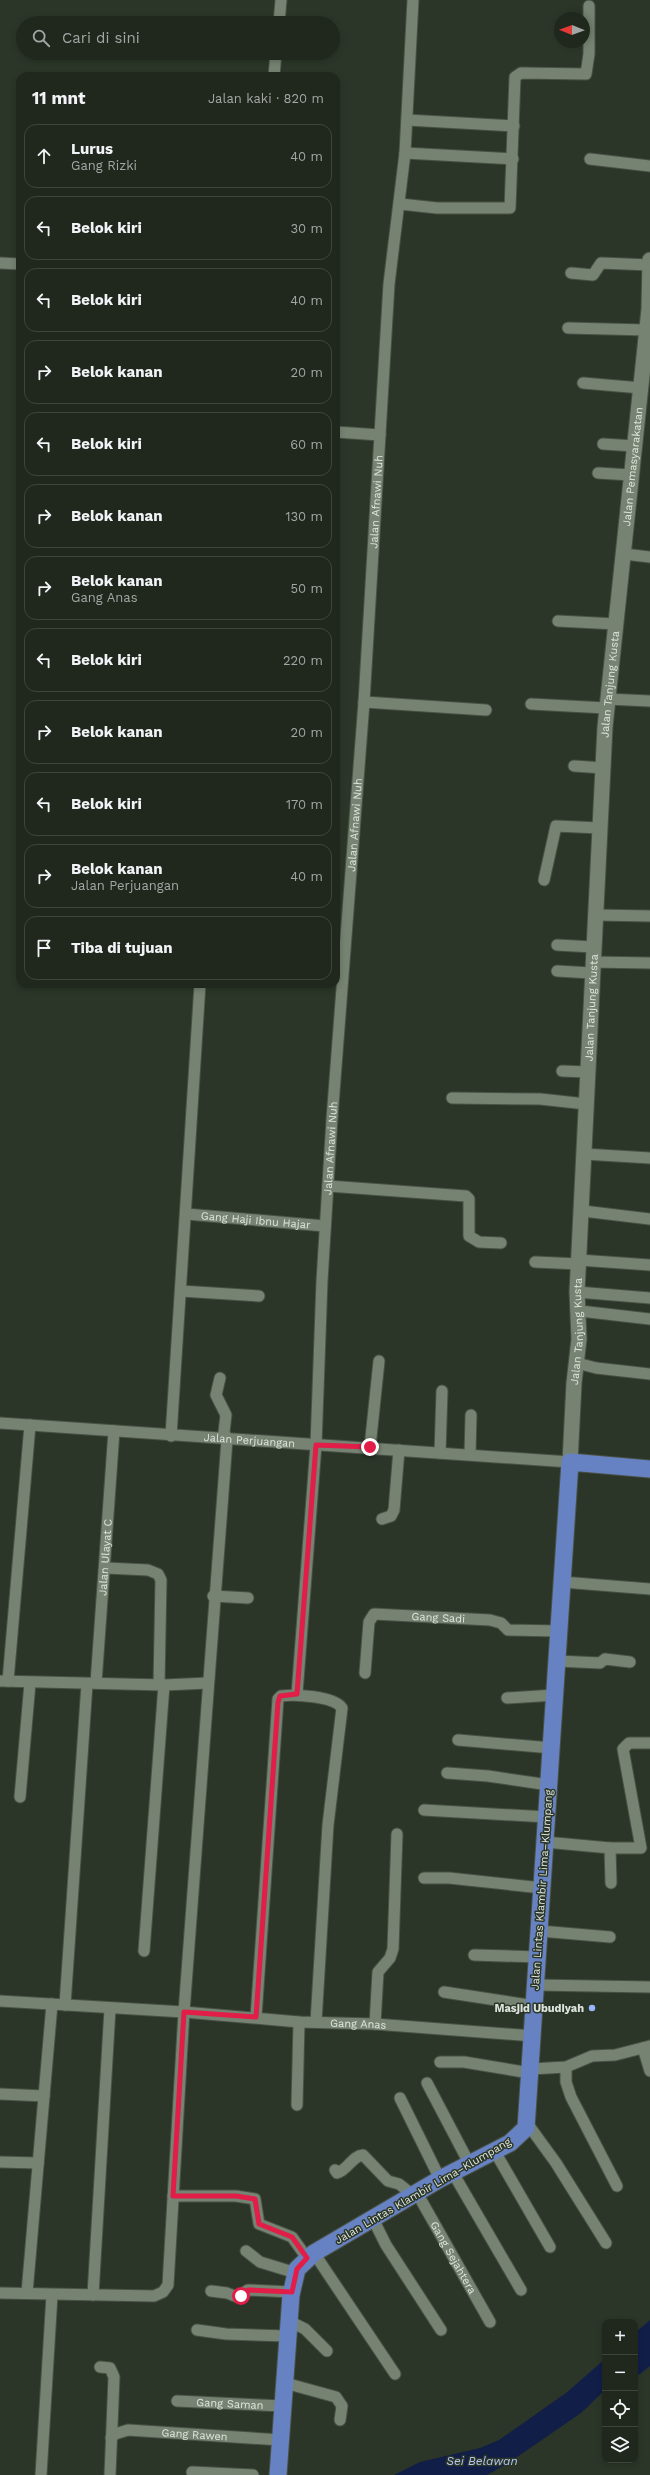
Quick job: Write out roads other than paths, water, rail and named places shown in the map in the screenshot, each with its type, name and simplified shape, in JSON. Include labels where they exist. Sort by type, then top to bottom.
[{"type":"main road","points":[[570,1462],[650,1468]]},
{"type":"main road","name":"Jalan Lintas Klambir Lima–Klumpang","points":[[278,2475],[292,2292],[296,2273],[310,2256],[372,2217],[469,2163],[514,2140],[526,2128],[570,1462]]},
{"type":"street","points":[[279,16],[280,0]]},
{"type":"street","name":"Jalan Afnawi Nuh","points":[[297,1694],[316,1445],[325,1226],[364,702],[389,284],[400,204],[405,153],[413,0]]},
{"type":"street","points":[[400,204],[508,209],[512,204],[515,77],[521,73],[586,74],[589,54],[589,6]]},
{"type":"street","points":[[274,72],[275,60]]},
{"type":"street","points":[[407,120],[514,126]]},
{"type":"street","points":[[405,153],[513,159]]},
{"type":"street","points":[[590,159],[650,166]]},
{"type":"street","name":"Jalan Pemasyarakatan","points":[[624,554],[649,309],[650,260]]},
{"type":"street","points":[[0,263],[16,264]]},
{"type":"street","points":[[571,273],[593,275],[601,263],[650,265]]},
{"type":"street","points":[[568,328],[646,330]]},
{"type":"street","points":[[584,383],[641,388]]},
{"type":"street","points":[[340,432],[380,435]]},
{"type":"street","points":[[603,444],[634,446]]},
{"type":"street","points":[[598,473],[631,475]]},
{"type":"street","points":[[624,554],[650,557]]},
{"type":"street","name":"Jalan Tanjung Kusta","points":[[570,1462],[580,1311],[577,1292],[599,828],[607,704],[624,554]]},
{"type":"street","points":[[558,621],[616,624]]},
{"type":"street","points":[[531,704],[607,704],[650,701]]},
{"type":"street","points":[[364,702],[486,710]]},
{"type":"street","points":[[574,766],[603,768]]},
{"type":"street","points":[[544,880],[556,826],[599,828]]},
{"type":"street","points":[[595,915],[650,916]]},
{"type":"street","points":[[557,944],[592,961]]},
{"type":"street","points":[[557,971],[592,961],[650,964]]},
{"type":"street","points":[[171,1436],[200,988]]},
{"type":"street","points":[[562,1071],[588,1072]]},
{"type":"street","points":[[452,1098],[540,1099],[586,1104]]},
{"type":"street","points":[[584,1154],[650,1158]]},
{"type":"street","points":[[328,1186],[466,1196],[469,1199],[469,1236],[479,1242],[501,1243]]},
{"type":"street","points":[[582,1211],[650,1219]]},
{"type":"street","name":"Gang Haji Ibnu Hajar","points":[[186,1214],[325,1226]]},
{"type":"street","points":[[536,1262],[650,1265]]},
{"type":"street","points":[[181,1291],[259,1296]]},
{"type":"street","points":[[577,1292],[650,1298]]},
{"type":"street","points":[[580,1311],[650,1319]]},
{"type":"street","points":[[370,1447],[379,1361]]},
{"type":"street","points":[[577,1362],[596,1368],[650,1374]]},
{"type":"street","points":[[0,2293],[154,2296],[166,2290],[168,2285],[184,2012],[214,1596],[227,1440],[224,1432],[226,1415],[216,1395],[220,1378]]},
{"type":"street","points":[[440,1452],[442,1391]]},
{"type":"street","points":[[470,1454],[471,1415]]},
{"type":"street","name":"Jalan Perjuangan","points":[[0,1423],[227,1440],[370,1447],[570,1462]]},
{"type":"street","points":[[30,1425],[4,1681],[91,1684],[208,1683]]},
{"type":"street","name":"Jalan Ulayat C","points":[[65,2005],[91,1684],[106,1568],[114,1431]]},
{"type":"street","points":[[382,1519],[391,1516],[394,1510],[399,1450]]},
{"type":"street","points":[[106,1568],[148,1570],[158,1574],[161,1580],[162,1684],[144,1951]]},
{"type":"street","points":[[562,1582],[650,1589]]},
{"type":"street","points":[[214,1596],[248,1598]]},
{"type":"street","name":"Gang Sadi","points":[[365,1673],[369,1622],[374,1614],[490,1620],[501,1623],[508,1630],[559,1631]]},
{"type":"street","points":[[557,1661],[600,1662],[605,1659],[630,1662]]},
{"type":"street","points":[[20,1797],[30,1683]]},
{"type":"street","points":[[256,2017],[278,1699],[280,1696],[297,1694],[336,1702],[342,1708],[328,1825],[316,2022]]},
{"type":"street","points":[[507,1698],[555,1695]]},
{"type":"street","points":[[458,1740],[552,1748]]},
{"type":"street","points":[[546,1842],[610,1848],[645,1847],[623,1749],[629,1743],[650,1743]]},
{"type":"street","points":[[448,1773],[488,1776],[549,1785]]},
{"type":"street","points":[[424,1810],[547,1817]]},
{"type":"street","points":[[375,2024],[378,1972],[390,1958],[393,1949],[397,1834]]},
{"type":"street","points":[[610,1848],[611,1883]]},
{"type":"street","points":[[424,1878],[449,1878],[542,1888]]},
{"type":"street","points":[[540,1931],[610,1937]]},
{"type":"street","points":[[474,1955],[538,1957]]},
{"type":"street","points":[[536,1985],[650,1987]]},
{"type":"street","points":[[444,1992],[535,2006]]},
{"type":"street","name":"Gang Anas","points":[[0,2001],[256,2017],[299,2022],[375,2024],[533,2036]]},
{"type":"street","points":[[27,2293],[52,2004]]},
{"type":"street","points":[[93,2294],[110,2009]]},
{"type":"street","points":[[297,2105],[299,2022]]},
{"type":"street","points":[[440,2062],[464,2062],[530,2071],[566,2067],[592,2056],[615,2055],[646,2047],[650,2071]]},
{"type":"street","points":[[566,2067],[566,2082],[571,2097],[617,2186]]},
{"type":"street","points":[[427,2083],[469,2163]]},
{"type":"street","points":[[0,2094],[44,2096]]},
{"type":"street","points":[[400,2098],[447,2176],[521,2290]]},
{"type":"street","points":[[527,2123],[556,2163],[606,2243]]},
{"type":"street","points":[[494,2150],[550,2247]]},
{"type":"street","points":[[335,2170],[338,2173],[342,2172],[357,2157],[364,2155],[386,2179],[399,2184],[415,2194]]},
{"type":"street","points":[[0,2162],[38,2163]]},
{"type":"street","name":"Gang Sejahtera","points":[[415,2194],[490,2322]]},
{"type":"street","points":[[173,2196],[236,2196],[255,2199],[259,2224],[292,2237],[310,2256],[395,2374]]},
{"type":"street","points":[[372,2217],[386,2245],[441,2330]]},
{"type":"street","points":[[246,2251],[260,2262],[296,2273]]},
{"type":"street","points":[[211,2291],[227,2293],[237,2297],[248,2290],[292,2292]]},
{"type":"street","points":[[41,2475],[52,2295]]},
{"type":"street","points":[[197,2330],[226,2334],[304,2329],[327,2351]]},
{"type":"street","points":[[100,2367],[110,2368],[114,2377],[110,2475]]},
{"type":"street","points":[[285,2383],[336,2397],[342,2406],[340,2420]]},
{"type":"street","name":"Gang Saman","points":[[177,2401],[283,2406]]},
{"type":"street","name":"Gang Rawen","points":[[112,2438],[115,2434],[128,2430],[281,2440]]},
{"type":"street","points":[[192,2472],[253,2475]]},
{"type":"water","points":[[650,2320],[650,2352],[638,2362],[638,2355],[638,2330]]},
{"type":"water","name":"Sei Belawan","points":[[602,2362],[602,2393],[581,2413],[507,2464],[487,2475],[394,2475],[420,2462],[480,2448],[499,2440],[566,2393]]},
{"type":"waterway","name":"Sei Belawan","points":[[638,2365],[650,2355]]},
{"type":"place","name":"Masjid Ubudiyah","points":[[592,2008]]}]
